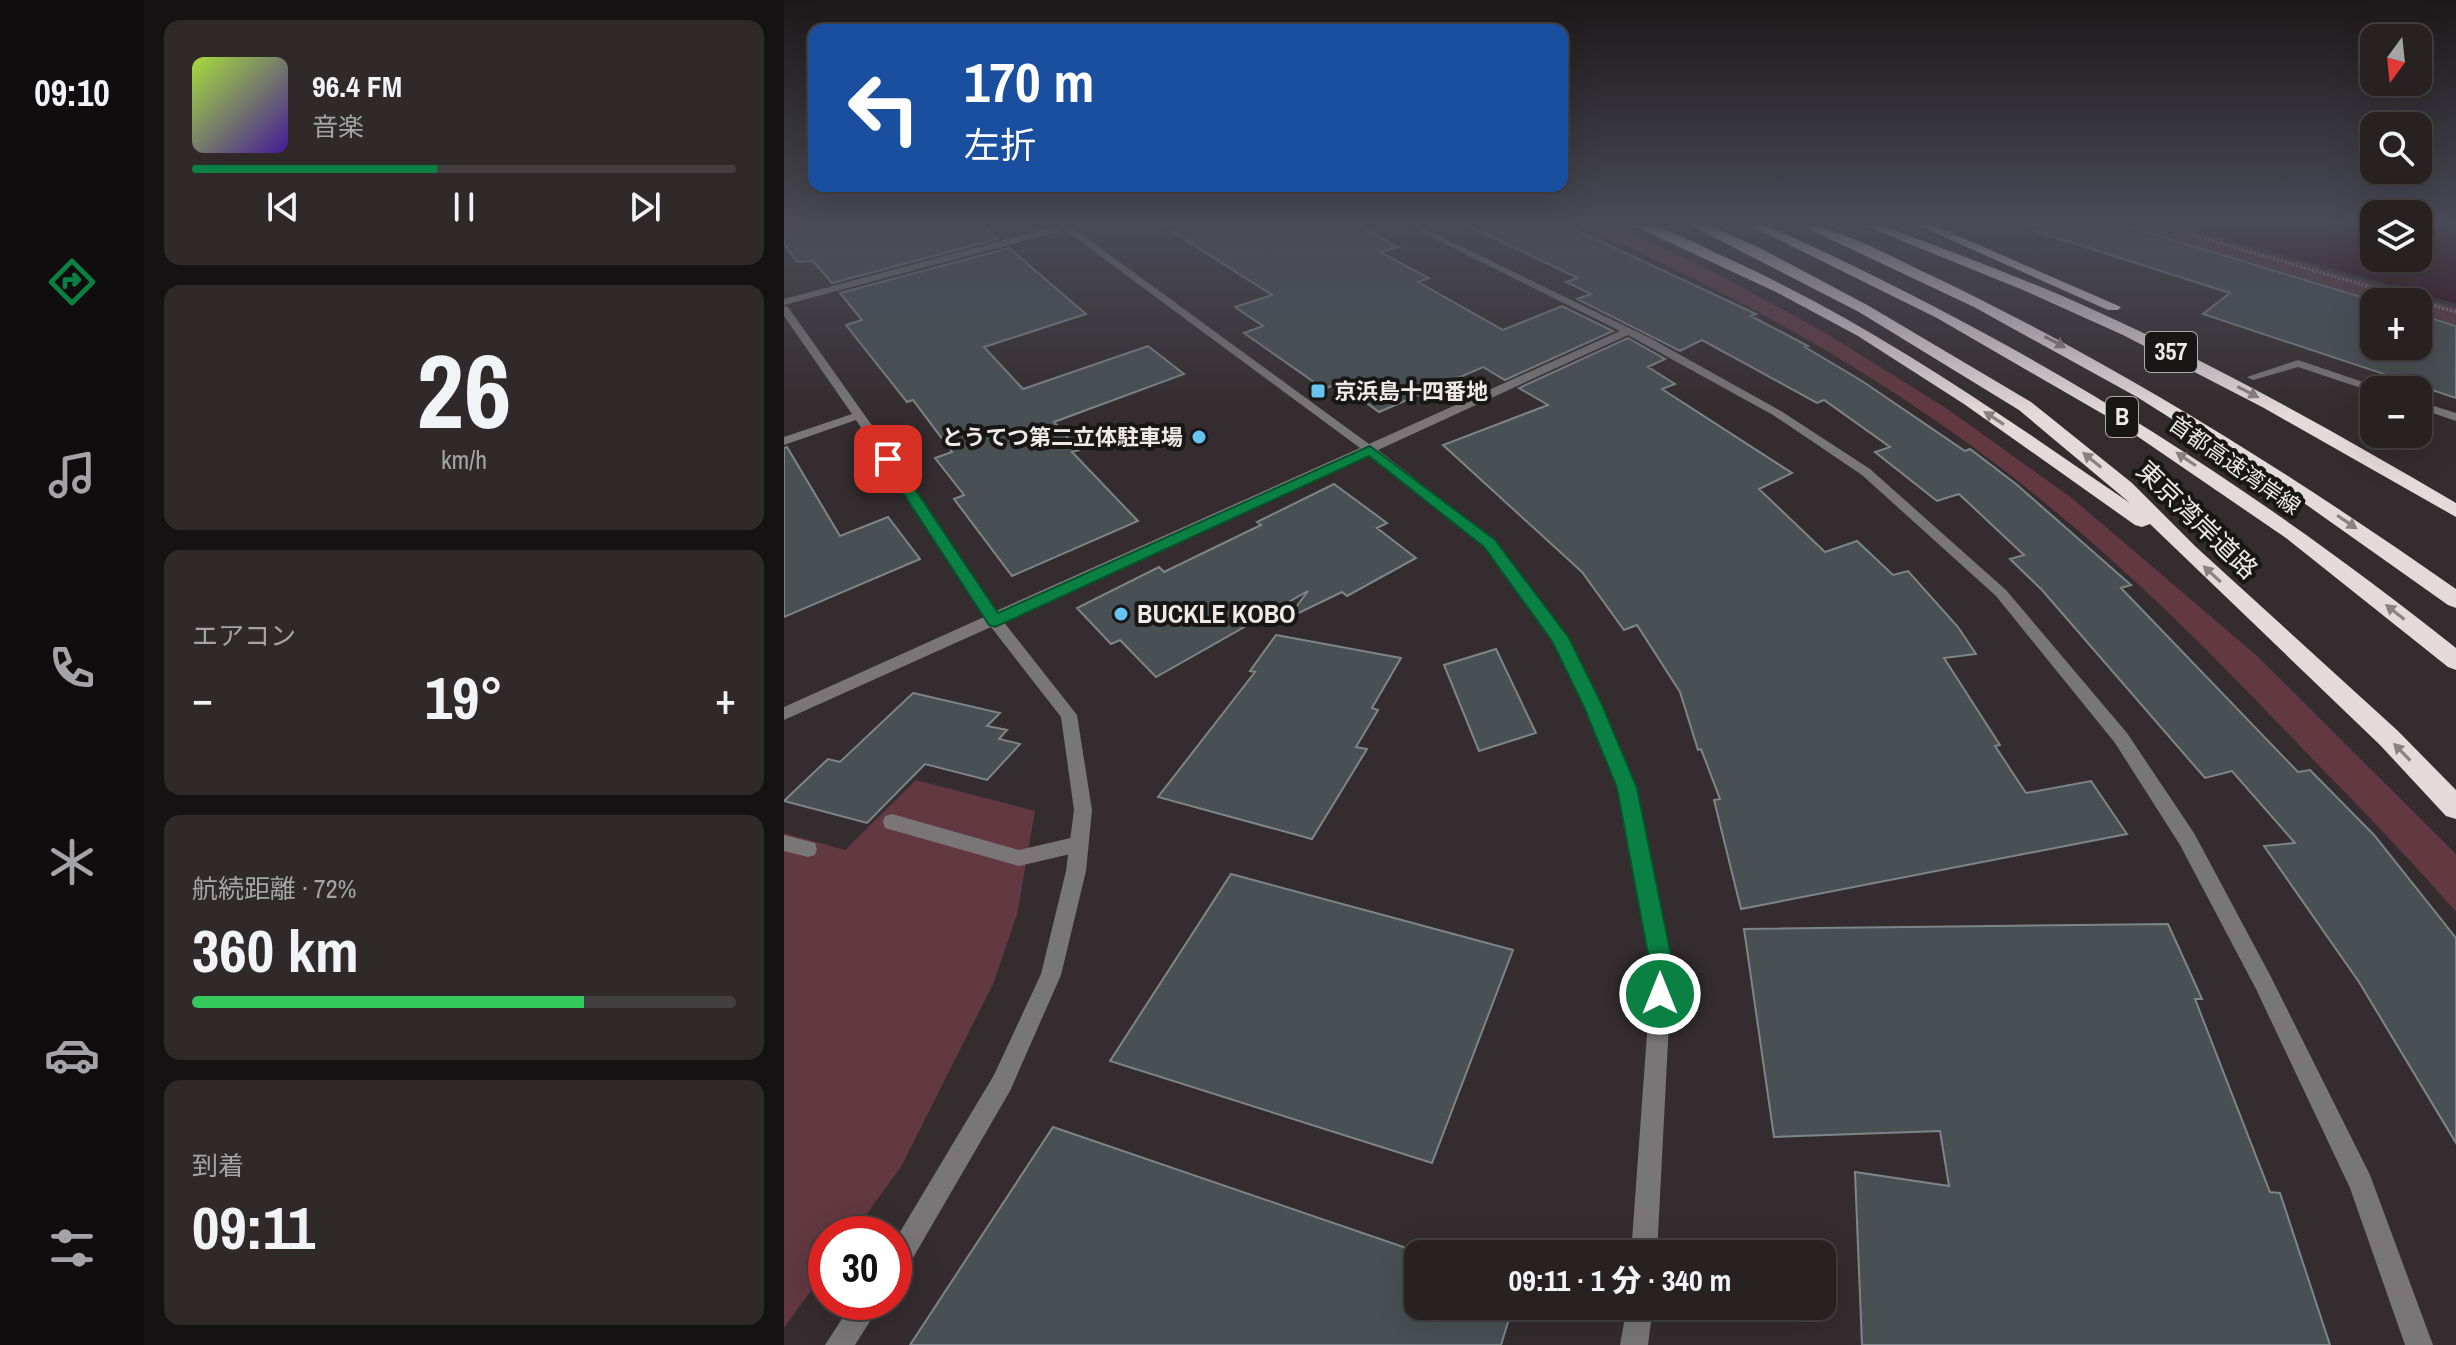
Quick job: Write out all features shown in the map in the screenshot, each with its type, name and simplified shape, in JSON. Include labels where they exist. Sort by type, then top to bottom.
[{"type":"highway","points":[[1774,288],[1864,333],[2013,430],[2189,552]]},
{"type":"highway","name":"東京湾岸道路","points":[[1824,288],[2025,406],[2125,487],[2189,552],[2389,738],[2456,808]]},
{"type":"highway","name":"首都高速湾岸線","points":[[1893,288],[2037,365],[2139,427],[2327,559],[2456,661]]},
{"type":"highway","name":"首都高速湾岸線","points":[[1949,288],[2170,407],[2278,475],[2456,600]]},
{"type":"highway","name":"357","points":[[2027,288],[2179,356],[2299,419],[2456,511]]},
{"type":"highway","points":[[2073,288],[2253,377],[2373,443],[2456,494]]},
{"type":"street","points":[[784,302],[837,288]]},
{"type":"street","points":[[1153,288],[1489,543],[1560,638],[1594,707],[1627,788],[1662,965],[1645,1240]]},
{"type":"street","points":[[1538,288],[1777,413],[1866,472],[2001,593],[2121,738],[2187,839],[2270,996],[2361,1184],[2419,1345]]},
{"type":"street","points":[[784,309],[995,621],[1069,715],[1083,810],[1076,871],[1051,975],[1002,1083],[912,1236]]},
{"type":"street","points":[[784,714],[1627,332]]},
{"type":"street","points":[[2253,377],[2298,363],[2360,384]]},
{"type":"street","points":[[2432,409],[2456,417]]},
{"type":"street","points":[[784,441],[858,416]]},
{"type":"street","points":[[892,822],[1019,858],[1079,844]]},
{"type":"street","points":[[784,843],[808,849]]},
{"type":"street","points":[[839,1345],[856,1320]]},
{"type":"street","points":[[1634,1345],[1638,1320]]},
{"type":"path","points":[[2373,288],[2456,312]]},
{"type":"shaded area","points":[[1712,288],[1742,288],[1824,332],[1949,410],[2073,499],[2256,655],[2456,854],[2456,912],[2379,827],[2239,683],[2083,534],[1996,464],[1940,424],[1764,315]]},
{"type":"shaded area","points":[[2336,288],[2386,288],[2360,288],[2360,295]]},
{"type":"shaded area","points":[[2399,288],[2456,288],[2456,304],[2432,297],[2432,288]]},
{"type":"shaded area","points":[[2432,301],[2456,308],[2456,324],[2432,317]]},
{"type":"shaded area","points":[[916,780],[1035,811],[1017,915],[993,984],[901,1167],[865,1216],[808,1216],[808,1295],[784,1328],[784,833],[845,850]]},
{"type":"building","points":[[860,288],[1055,288],[1086,314],[984,347],[1023,389],[1148,346],[1184,374],[1054,422],[1079,450],[1072,452],[1138,521],[1012,576],[954,499],[964,495],[935,458],[952,452],[913,400],[907,402],[846,325],[862,320],[840,293]]},
{"type":"building","points":[[1261,288],[1428,288],[1503,330],[1562,306],[1613,331],[1505,380],[1483,367],[1379,412],[1339,383],[1324,389],[1244,333],[1263,326],[1235,307],[1272,295]]},
{"type":"building","points":[[1578,288],[1700,288],[1756,314],[1751,316],[1808,346],[1805,347],[1862,381],[1965,451],[1970,449],[2016,484],[2131,585],[2121,588],[2298,772],[2310,770],[2374,835],[2456,938],[2456,1143],[2359,982],[2264,846],[2295,843],[2232,771],[2205,778],[2042,590],[2010,559],[2024,555],[1959,494],[1937,501],[1875,452],[1890,447],[1824,400],[1817,403],[1702,340],[1680,351],[1577,299],[1591,294]]},
{"type":"building","points":[[2214,288],[2331,288],[2360,297],[2360,360],[2432,360],[2432,318],[2456,326],[2456,398],[2432,390],[2432,376],[2390,376],[2203,314],[2230,293]]},
{"type":"building","points":[[1628,338],[1665,359],[1648,367],[1675,384],[1662,389],[1792,473],[1759,489],[1825,552],[1857,541],[1893,575],[1908,571],[1958,627],[1976,654],[1944,658],[2000,745],[1995,746],[2026,793],[2091,781],[2127,834],[1741,909],[1714,800],[1720,799],[1701,749],[1698,750],[1680,692],[1637,625],[1624,630],[1582,572],[1443,445],[1548,405],[1519,388]]},
{"type":"building","points":[[787,447],[840,536],[888,517],[920,559],[784,617],[784,448]]},
{"type":"building","points":[[1334,484],[1387,523],[1377,528],[1416,558],[1347,596],[1342,592],[1288,618],[1308,591],[1156,677],[1120,640],[1111,644],[1077,608],[1159,567],[1164,572],[1261,525],[1257,522]]},
{"type":"building","points":[[1276,635],[1401,658],[1372,708],[1378,710],[1356,747],[1367,749],[1312,839],[1158,797],[1255,672],[1250,671]]},
{"type":"building","points":[[1496,649],[1536,733],[1479,751],[1444,665]]},
{"type":"building","points":[[913,693],[1000,713],[987,726],[1007,730],[999,739],[1020,744],[987,780],[925,764],[867,823],[784,801],[828,759],[840,762]]},
{"type":"building","points":[[1231,874],[1513,950],[1432,1163],[1110,1061]]},
{"type":"building","points":[[2168,924],[2202,999],[2195,999],[2270,1192],[2280,1193],[2330,1345],[1862,1345],[1855,1172],[1949,1186],[1940,1131],[1774,1137],[1744,929]]},
{"type":"building","points":[[1053,1127],[1404,1247],[1404,1320],[1509,1320],[1501,1345],[910,1345]]},
{"type":"place","name":"京浜島十四番地","points":[[1318,391]]},
{"type":"place","name":"とうてつ第二立体駐車場","points":[[1199,437]]},
{"type":"place","name":"BUCKLE KOBO","points":[[1121,614]]},
{"type":"route","points":[[888,459],[995,621],[1370,450],[1489,543],[1560,638],[1594,707],[1627,788],[1662,965],[1660,994]]}]
